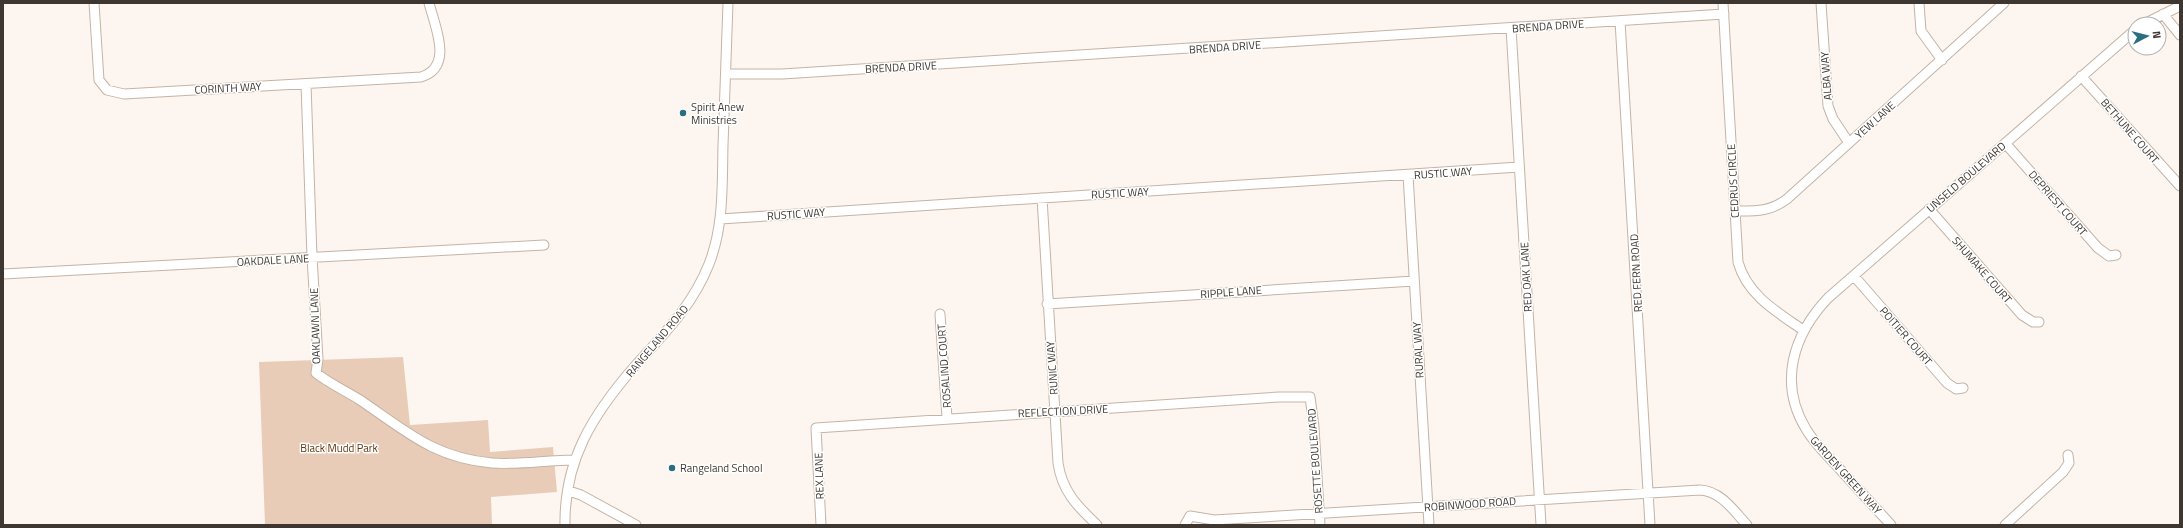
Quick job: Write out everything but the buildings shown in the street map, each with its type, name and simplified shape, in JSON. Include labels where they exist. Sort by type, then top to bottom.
[{"type":"street","name":"CORINTH WAY","points":[[94,3],[98,75],[104,86],[112,92],[124,94],[416,78],[427,75],[440,61],[441,50],[429,3]]},
{"type":"street","name":"RANGELAND ROAD","points":[[565,525],[574,460],[588,431],[606,402],[670,328],[695,293],[710,259],[720,219],[728,3]]},
{"type":"street","name":"CEDRUS CIRCLE","points":[[1723,3],[1738,262],[1746,282],[1772,310],[1803,330]]},
{"type":"street","name":"ALBA WAY","points":[[1821,3],[1828,106],[1833,119],[1849,143]]},
{"type":"street","points":[[1919,3],[1921,31],[1942,60]]},
{"type":"street","name":"YEW LANE","points":[[1735,211],[1763,211],[1782,203],[2004,3]]},
{"type":"street","points":[[2159,16],[2180,6]]},
{"type":"street","name":"BRENDA DRIVE","points":[[726,74],[790,74],[1724,14]]},
{"type":"street","points":[[2163,14],[2180,35]]},
{"type":"street","name":"RED FERN ROAD","points":[[1620,21],[1650,525]]},
{"type":"street","name":"RED OAK LANE","points":[[1511,28],[1541,525]]},
{"type":"street","name":"UNSELD BOULEVARD","points":[[1803,330],[1819,308],[1854,276],[2127,37]]},
{"type":"street","name":"BETHUNE COURT","points":[[2081,76],[2180,186]]},
{"type":"street","name":"OAKLAWN LANE","points":[[306,84],[312,257],[318,359],[316,373],[358,399],[422,443],[454,456],[486,462],[574,460]]},
{"type":"street","name":"DEPRIEST COURT","points":[[2005,143],[2098,248],[2109,256],[2116,255]]},
{"type":"street","name":"RUSTIC WAY","points":[[720,219],[1519,168]]},
{"type":"street","name":"RURAL WAY","points":[[1408,175],[1429,525]]},
{"type":"street","name":"RUNIC WAY","points":[[1042,198],[1047,304],[1058,463],[1061,478],[1073,502],[1097,525]]},
{"type":"street","name":"SHUMAKE COURT","points":[[1929,209],[2022,315],[2033,322],[2040,322]]},
{"type":"street","name":"OAKDALE LANE","points":[[3,274],[544,245]]},
{"type":"street","name":"POITIER COURT","points":[[1854,276],[1947,383],[1956,389],[1963,388]]},
{"type":"street","name":"RIPPLE LANE","points":[[1047,304],[1414,281]]},
{"type":"street","name":"ROSALIND COURT","points":[[940,314],[947,418]]},
{"type":"street","name":"GARDEN GREEN WAY","points":[[1803,330],[1794,355],[1792,370],[1793,393],[1801,419],[1811,436],[1822,449],[1891,525]]},
{"type":"street","name":"REFLECTION DRIVE","points":[[816,428],[1054,411],[1279,397],[1310,397]]},
{"type":"street","name":"ROSETTE BOULEVARD","points":[[1310,397],[1314,427],[1320,525]]},
{"type":"street","name":"REX LANE","points":[[816,428],[821,525]]},
{"type":"street","points":[[2005,525],[2063,472],[2069,463],[2068,455]]},
{"type":"street","name":"ROBINWOOD ROAD","points":[[1186,525],[1190,516],[1214,520],[1700,490],[1712,492],[1727,503],[1747,525]]},
{"type":"street","points":[[569,491],[581,495],[636,525]]},
{"type":"green space","name":"Black Mudd Park","points":[[403,357],[410,425],[488,420],[490,452],[553,447],[557,492],[491,497],[492,525],[265,525],[259,362]]},
{"type":"place","name":"Spirit Anew Ministries","points":[[683,113]]},
{"type":"place","name":"Rangeland School","points":[[672,468]]}]
